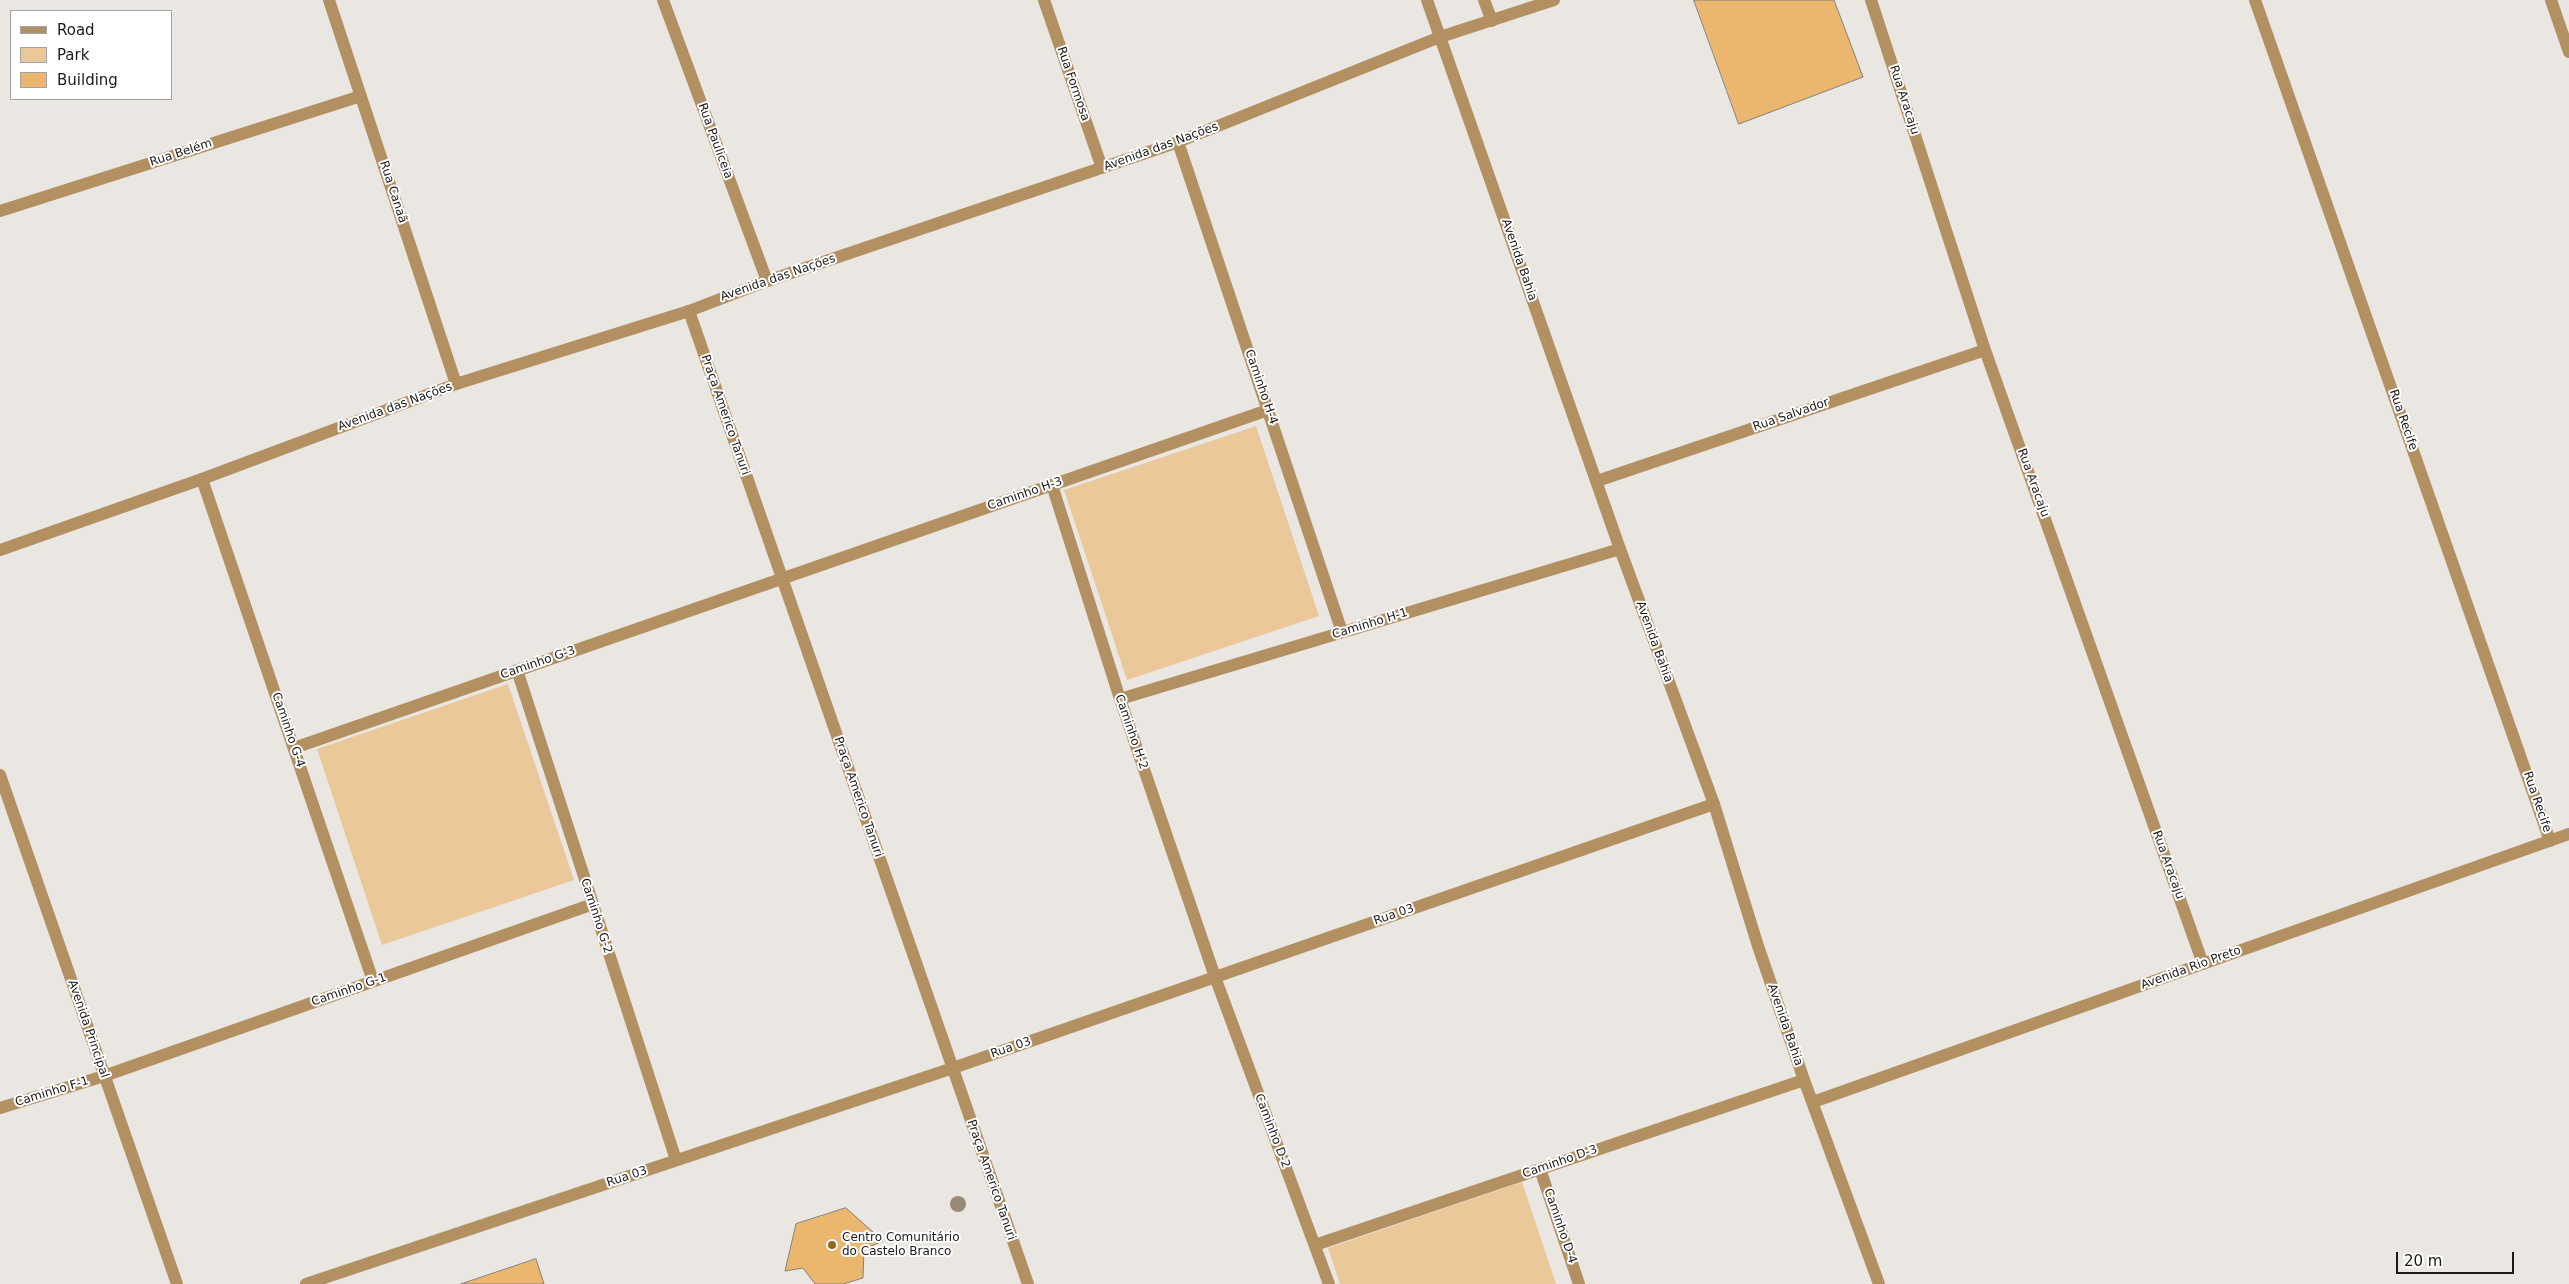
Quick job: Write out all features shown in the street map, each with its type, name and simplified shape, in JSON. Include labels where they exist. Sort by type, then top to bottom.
[{"type":"street","name":"Rua Canaã","points":[[329,0],[456,384]]},
{"type":"street","name":"Rua Pauliceia","points":[[663,0],[767,281]]},
{"type":"street","name":"Rua Formosa","points":[[1044,0],[1102,168]]},
{"type":"street","name":"Avenida Bahia","points":[[1427,0],[1620,549],[1714,804],[1758,946],[1804,1080],[1814,1102],[1879,1284]]},
{"type":"street","points":[[1484,0],[1492,21]]},
{"type":"street","name":"Avenida das Nações","points":[[0,550],[202,479],[456,384],[689,311],[767,281],[1178,142],[1440,37],[1554,0]]},
{"type":"street","name":"Rua Aracaju","points":[[1871,0],[1985,350],[2203,964]]},
{"type":"street","name":"Rua Recife","points":[[2255,0],[2550,841]]},
{"type":"street","points":[[2551,0],[2569,52]]},
{"type":"street","name":"Rua Belém","points":[[0,211],[361,96]]},
{"type":"street","name":"Caminho H-4","points":[[1178,142],[1342,632]]},
{"type":"street","name":"Praça Americo Tanuri","points":[[689,311],[1028,1284]]},
{"type":"street","name":"Rua Salvador","points":[[1597,481],[1985,350]]},
{"type":"street","name":"Caminho H-3","points":[[782,578],[1268,410]]},
{"type":"street","name":"Caminho G-4","points":[[202,479],[373,981]]},
{"type":"street","name":"Caminho H-2","points":[[1052,484],[1120,699],[1214,978]]},
{"type":"street","name":"Caminho H-1","points":[[1120,699],[1620,549]]},
{"type":"street","name":"Caminho G-3","points":[[294,748],[782,578]]},
{"type":"street","name":"Caminho G-2","points":[[517,670],[676,1160]]},
{"type":"street","name":"Avenida Principal","points":[[0,775],[178,1284]]},
{"type":"street","name":"Rua 03","points":[[306,1284],[953,1068],[1714,804]]},
{"type":"street","name":"Avenida Rio Preto","points":[[1814,1102],[2569,834]]},
{"type":"street","name":"Caminho G-1","points":[[104,1076],[593,904]]},
{"type":"street","name":"Caminho D-2","points":[[1214,978],[1329,1284]]},
{"type":"street","name":"Caminho F-1","points":[[0,1108],[104,1076]]},
{"type":"street","name":"Caminho D-3","points":[[1315,1245],[1804,1080]]},
{"type":"street","name":"Caminho D-4","points":[[1540,1169],[1579,1284]]},
{"type":"green space","points":[[1256,426],[1319,616],[1127,680],[1064,490]]},
{"type":"green space","points":[[508,684],[574,880],[382,945],[317,749]]},
{"type":"green space","points":[[1522,1182],[1556,1284],[1340,1284],[1328,1248]]},
{"type":"building","points":[[1694,0],[1834,0],[1863,77],[1739,124]]},
{"type":"building","name":"Centro Comunitário do Castelo Branco","points":[[846,1208],[883,1241],[864,1249],[863,1278],[843,1284],[815,1284],[803,1268],[785,1271],[796,1224]]},
{"type":"building","points":[[536,1259],[544,1284],[461,1284]]},
{"type":"place","name":"Centro Comunitário do Castelo Branco","points":[[832,1245]]}]
